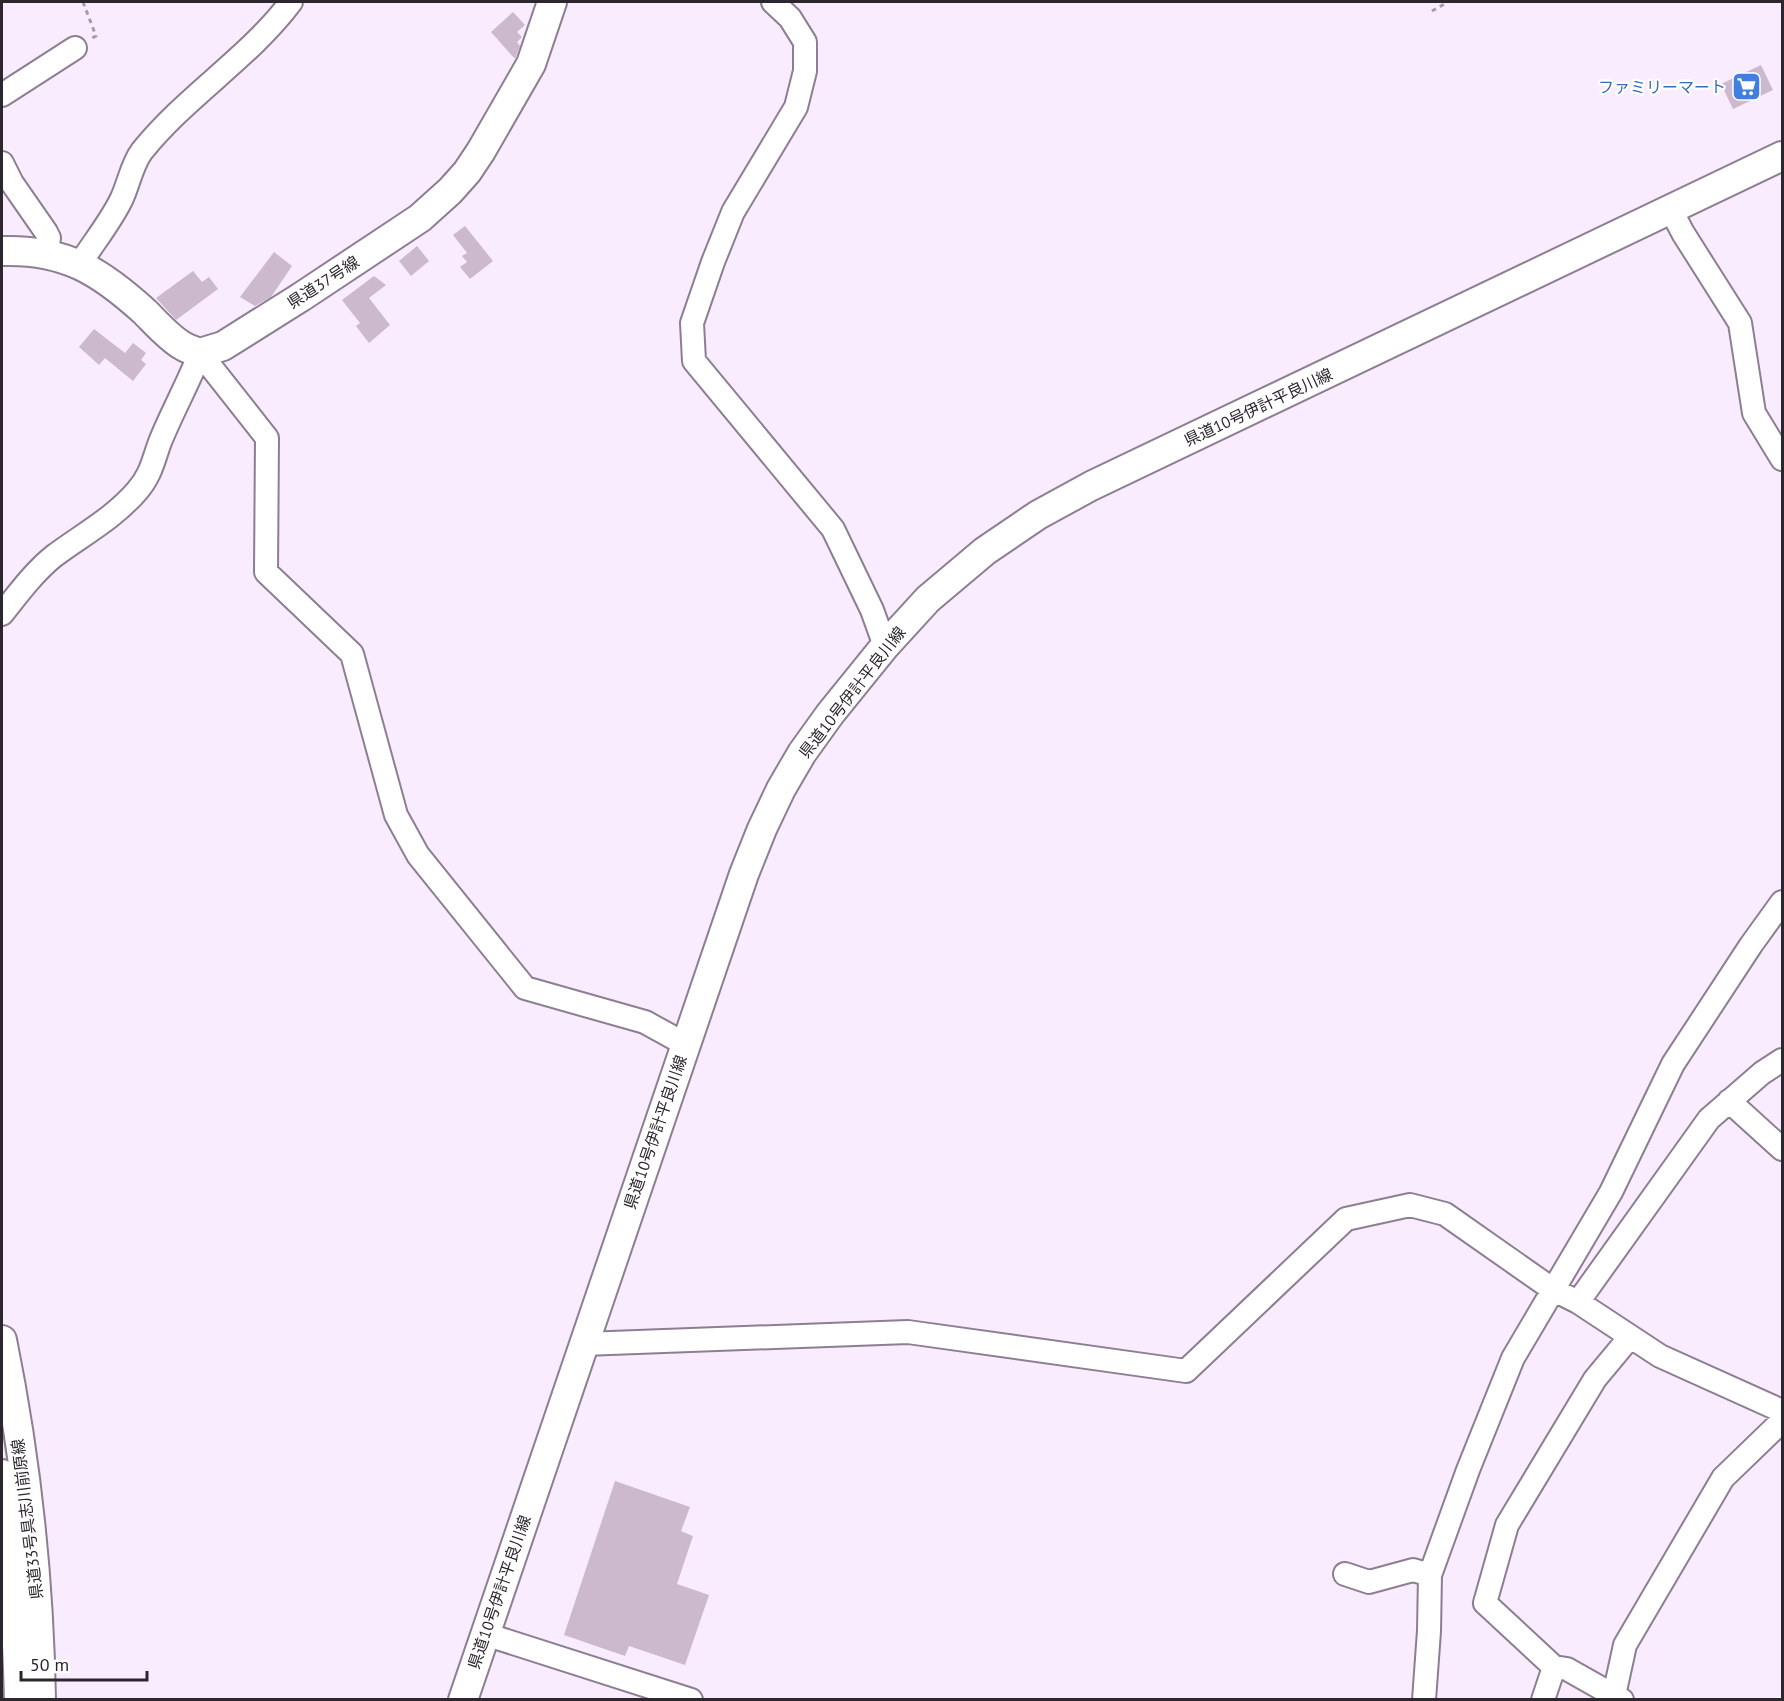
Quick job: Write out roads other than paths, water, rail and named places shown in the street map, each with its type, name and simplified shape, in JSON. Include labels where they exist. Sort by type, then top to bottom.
[{"type":"main road","name":"県道37号線","points":[[200,353],[223,345],[301,297],[420,218],[450,191],[481,151],[531,64],[552,2]]},
{"type":"main road","name":"県道10号伊計平良川線","points":[[463,1700],[685,1044],[762,829],[781,789],[802,753],[885,646],[928,600],[985,551],[1038,515],[1112,476],[1782,156]]},
{"type":"main road","points":[[2,251],[30,251],[80,264],[109,281],[182,346],[200,353]]},
{"type":"main road","name":"県道33号具志川前原線","points":[[2,1340],[26,1485],[39,1630],[41,1700]]},
{"type":"main road","name":"県道33号具志川前原線","points":[[2,1474],[17,1640],[19,1700]]},
{"type":"street","points":[[80,264],[121,200],[140,153],[179,112],[240,56],[291,2]]},
{"type":"street","points":[[773,2],[790,18],[805,42],[806,71],[796,107],[733,212],[717,252],[692,323],[694,361],[833,529],[872,610],[885,646]]},
{"type":"street","points":[[2,95],[75,48]]},
{"type":"street","points":[[2,163],[12,183],[49,238],[46,254]]},
{"type":"street","points":[[1671,210],[1683,234],[1740,323],[1754,413],[1782,459]]},
{"type":"street","points":[[2,614],[52,558],[112,515],[150,475],[160,442],[190,380],[200,353]]},
{"type":"street","points":[[200,353],[267,438],[266,572],[352,654],[396,815],[418,855],[525,988],[645,1022],[685,1044]]},
{"type":"street","points":[[1424,1700],[1430,1575],[1468,1470],[1513,1358],[1611,1192],[1673,1064],[1782,902]]},
{"type":"street","points":[[1578,1302],[1709,1119],[1762,1073],[1782,1060]]},
{"type":"street","points":[[1729,1101],[1782,1149]]},
{"type":"street","points":[[584,1344],[908,1332],[1186,1371],[1346,1219],[1410,1204],[1445,1214],[1552,1290],[1578,1302],[1660,1356],[1782,1411]]},
{"type":"street","points":[[1630,1337],[1595,1379],[1507,1526],[1485,1603],[1554,1666],[1567,1669],[1617,1698],[1625,1645],[1723,1479],[1782,1421]]},
{"type":"street","points":[[1345,1574],[1369,1582],[1413,1570],[1430,1575]]},
{"type":"street","points":[[485,1634],[691,1700]]},
{"type":"street","points":[[1543,1700],[1554,1666]]},
{"type":"place","name":"ファミリーマート","points":[[1747,87]]}]
